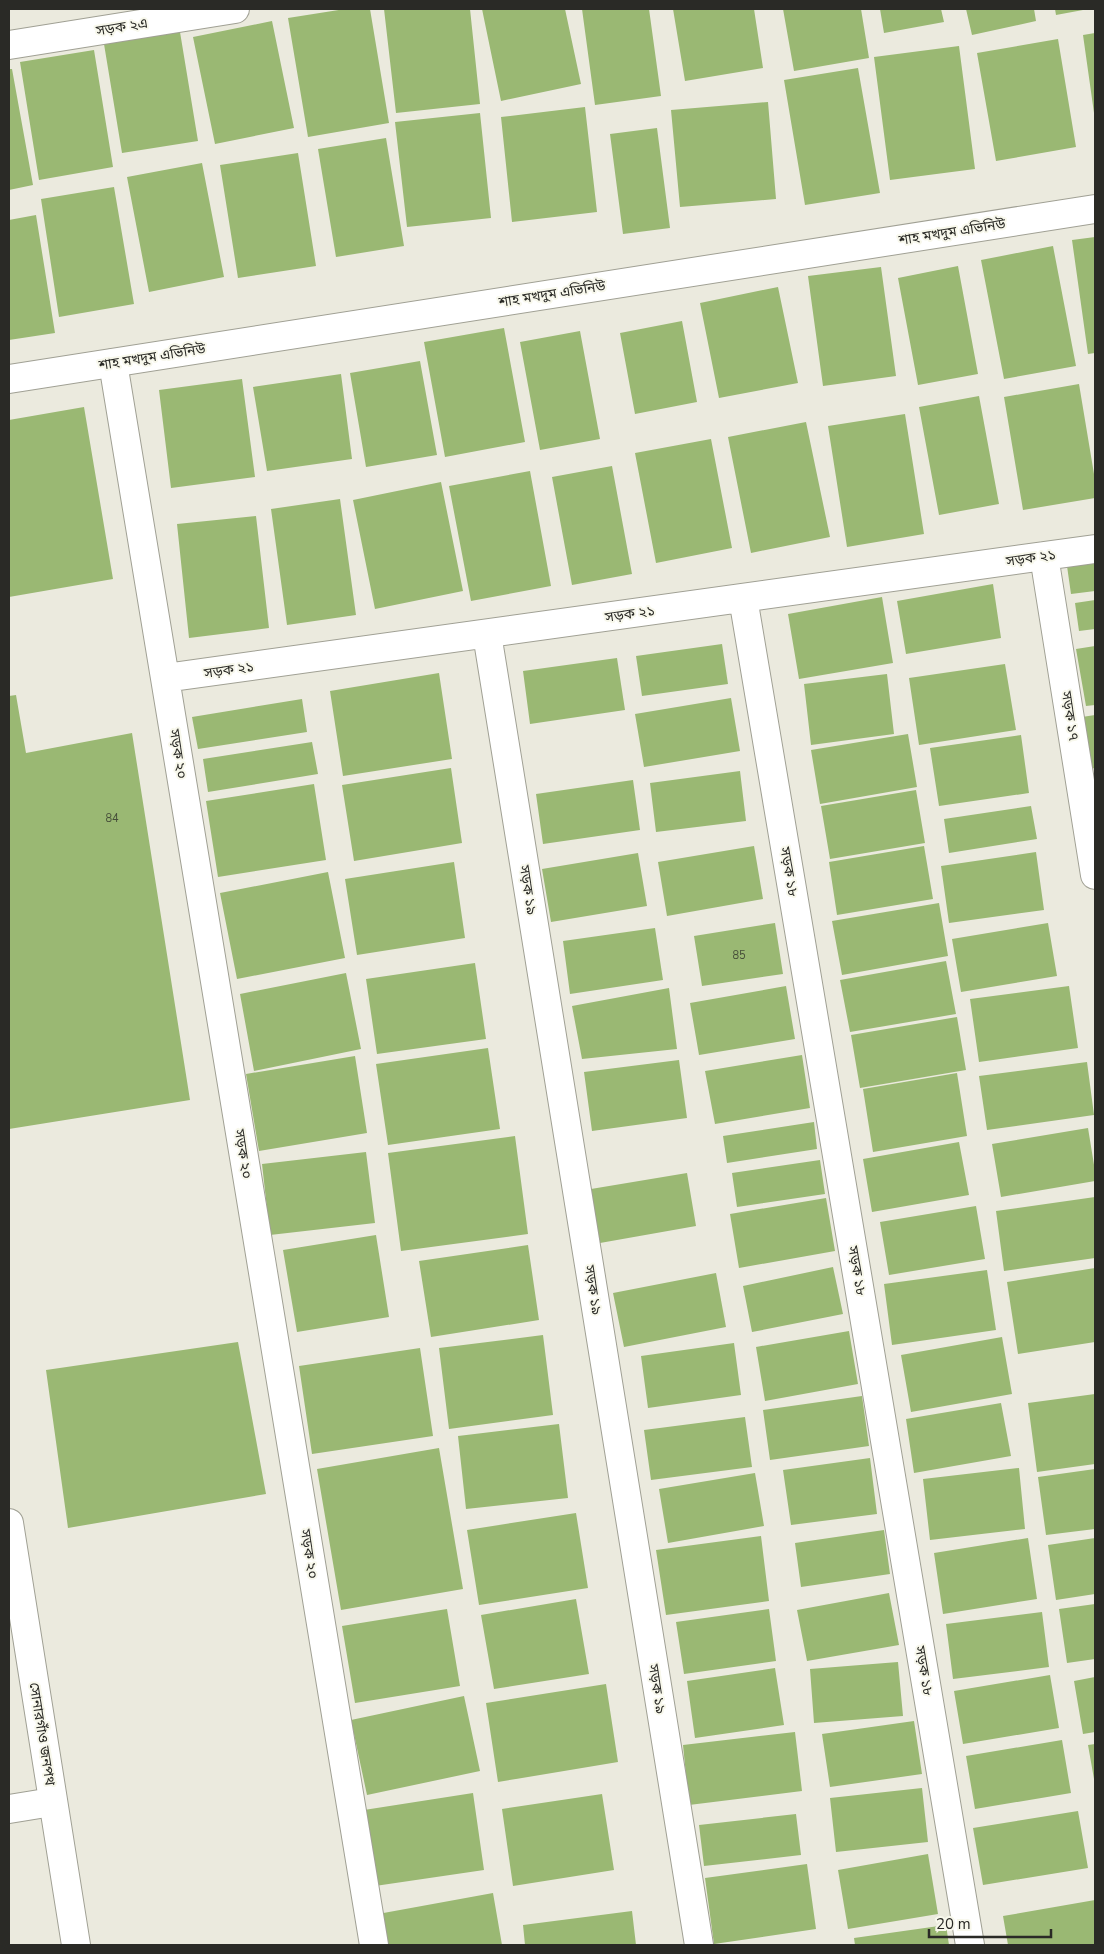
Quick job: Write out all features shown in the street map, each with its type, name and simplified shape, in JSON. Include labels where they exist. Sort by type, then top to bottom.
[{"type":"street","name":"সড়ক ২এ","points":[[9,45],[140,16],[235,9]]},
{"type":"street","name":"শাহ মখদুম এভিনিউ","points":[[9,379],[1095,209]]},
{"type":"street","name":"সড়ক ২০","points":[[113,363],[374,1945]]},
{"type":"street","name":"সড়ক ২১","points":[[165,678],[1095,549]]},
{"type":"street","name":"সড়ক ১৭","points":[[1044,556],[1095,875]]},
{"type":"street","name":"সড়ক ১৮","points":[[743,598],[970,1945]]},
{"type":"street","name":"সড়ক ১৯","points":[[486,634],[699,1945]]},
{"type":"street","name":"সোনারগাঁও জনপথ","points":[[9,1523],[76,1945]]},
{"type":"street","points":[[9,1809],[52,1802]]},
{"type":"building","points":[[345,9],[370,9],[389,123],[308,137],[288,18]]},
{"type":"building","points":[[384,9],[470,9],[480,104],[396,113]]},
{"type":"building","points":[[482,9],[565,9],[581,84],[501,101]]},
{"type":"building","points":[[582,9],[649,9],[661,96],[595,105]]},
{"type":"building","points":[[673,9],[754,9],[763,68],[685,81]]},
{"type":"building","points":[[783,9],[861,9],[869,58],[794,71]]},
{"type":"building","points":[[880,9],[941,9],[944,22],[884,33]]},
{"type":"building","points":[[966,9],[1034,9],[1036,21],[972,35]]},
{"type":"building","points":[[1055,9],[1083,9],[1083,10],[1056,15]]},
{"type":"building","points":[[272,21],[294,128],[215,144],[193,37]]},
{"type":"building","points":[[180,32],[198,141],[122,153],[104,44]]},
{"type":"building","points":[[1095,33],[1095,113],[1094,113],[1083,35]]},
{"type":"building","points":[[1058,39],[1076,147],[996,161],[977,53]]},
{"type":"building","points":[[959,46],[975,169],[890,180],[874,57]]},
{"type":"building","points":[[94,50],[113,167],[39,180],[20,62]]},
{"type":"building","points":[[858,68],[880,193],[805,205],[784,80]]},
{"type":"building","points":[[9,69],[12,69],[33,185],[9,190]]},
{"type":"building","points":[[768,102],[776,199],[680,207],[671,110]]},
{"type":"building","points":[[585,107],[597,212],[512,222],[501,117]]},
{"type":"building","points":[[480,113],[491,218],[407,227],[395,122]]},
{"type":"building","points":[[657,128],[670,228],[623,234],[610,134]]},
{"type":"building","points":[[386,138],[404,246],[336,257],[318,149]]},
{"type":"building","points":[[298,153],[316,266],[238,278],[220,165]]},
{"type":"building","points":[[202,163],[224,277],[149,292],[127,177]]},
{"type":"building","points":[[114,187],[134,304],[59,317],[41,199]]},
{"type":"building","points":[[36,215],[55,333],[9,340],[9,220]]},
{"type":"building","points":[[1095,237],[1095,353],[1088,354],[1072,240]]},
{"type":"building","points":[[1053,246],[1076,366],[1004,379],[981,260]]},
{"type":"building","points":[[958,266],[978,374],[918,385],[898,278]]},
{"type":"building","points":[[881,267],[896,376],[823,386],[808,276]]},
{"type":"building","points":[[778,287],[798,383],[719,398],[700,303]]},
{"type":"building","points":[[682,321],[697,402],[635,414],[620,333]]},
{"type":"building","points":[[504,328],[525,442],[445,457],[424,342]]},
{"type":"building","points":[[580,331],[600,439],[540,450],[520,342]]},
{"type":"building","points":[[420,361],[437,455],[366,467],[350,373]]},
{"type":"building","points":[[341,374],[352,459],[267,471],[253,387]]},
{"type":"building","points":[[242,379],[255,477],[171,488],[159,390]]},
{"type":"building","points":[[1079,384],[1095,480],[1095,498],[1023,510],[1004,397]]},
{"type":"building","points":[[979,396],[999,504],[939,515],[919,407]]},
{"type":"building","points":[[84,407],[113,579],[9,597],[9,420]]},
{"type":"building","points":[[905,414],[924,534],[847,547],[828,426]]},
{"type":"building","points":[[806,422],[830,537],[751,553],[728,437]]},
{"type":"building","points":[[711,439],[732,548],[656,563],[635,453]]},
{"type":"building","points":[[612,466],[632,574],[572,585],[552,477]]},
{"type":"building","points":[[530,471],[551,586],[471,601],[449,486]]},
{"type":"building","points":[[441,482],[463,591],[375,609],[353,500]]},
{"type":"building","points":[[340,499],[356,615],[287,625],[271,509]]},
{"type":"building","points":[[256,516],[269,628],[189,638],[177,524]]},
{"type":"building","points":[[1095,562],[1095,591],[1071,594],[1067,566]]},
{"type":"building","points":[[993,584],[1001,638],[906,654],[897,601]]},
{"type":"building","points":[[882,597],[893,663],[799,679],[788,614]]},
{"type":"building","points":[[1095,600],[1095,629],[1079,631],[1075,603]]},
{"type":"building","points":[[722,644],[728,684],[642,696],[636,656]]},
{"type":"building","points":[[1095,646],[1095,705],[1086,706],[1076,649]]},
{"type":"building","points":[[617,658],[625,710],[530,724],[523,671]]},
{"type":"building","points":[[1005,664],[1016,730],[919,745],[909,678]]},
{"type":"building","points":[[439,673],[452,759],[343,776],[330,691]]},
{"type":"building","points":[[887,674],[894,734],[811,745],[804,684]]},
{"type":"building","points":[[16,695],[26,753],[132,733],[190,1100],[9,1129],[9,696]]},
{"type":"building","points":[[731,698],[740,751],[644,767],[635,714]]},
{"type":"building","points":[[302,699],[307,732],[198,749],[192,717]]},
{"type":"building","points":[[1095,715],[1095,768],[1090,769],[1082,717]]},
{"type":"building","points":[[908,734],[917,787],[820,804],[811,750]]},
{"type":"building","points":[[1021,735],[1029,793],[939,806],[930,748]]},
{"type":"building","points":[[312,742],[318,774],[208,792],[203,759]]},
{"type":"building","points":[[451,768],[462,843],[354,861],[342,785]]},
{"type":"building","points":[[740,771],[746,821],[656,832],[650,783]]},
{"type":"building","points":[[633,780],[640,830],[543,844],[536,794]]},
{"type":"building","points":[[314,784],[326,860],[218,877],[206,801]]},
{"type":"building","points":[[916,790],[925,843],[830,859],[821,806]]},
{"type":"building","points":[[1031,806],[1037,839],[949,853],[944,819]]},
{"type":"building","points":[[754,846],[763,899],[667,916],[658,862]]},
{"type":"building","points":[[924,846],[933,899],[837,915],[829,862]]},
{"type":"building","points":[[1036,852],[1044,910],[949,923],[941,866]]},
{"type":"building","points":[[638,853],[647,906],[551,922],[542,869]]},
{"type":"building","points":[[454,862],[465,938],[357,955],[345,879]]},
{"type":"building","points":[[328,872],[345,958],[237,979],[220,893]]},
{"type":"building","points":[[939,903],[948,956],[842,975],[832,921]]},
{"type":"building","points":[[775,923],[783,974],[702,986],[694,936]]},
{"type":"building","points":[[1048,923],[1057,976],[961,992],[952,939]]},
{"type":"building","points":[[655,928],[663,980],[570,994],[563,941]]},
{"type":"building","points":[[946,961],[956,1014],[850,1032],[840,980]]},
{"type":"building","points":[[475,963],[486,1039],[377,1054],[366,979]]},
{"type":"building","points":[[346,973],[361,1049],[254,1071],[240,994]]},
{"type":"building","points":[[786,986],[795,1039],[699,1055],[690,1003]]},
{"type":"building","points":[[1069,986],[1078,1048],[979,1062],[970,999]]},
{"type":"building","points":[[669,988],[677,1049],[582,1059],[572,1006]]},
{"type":"building","points":[[957,1017],[966,1070],[860,1088],[851,1035]]},
{"type":"building","points":[[488,1048],[500,1129],[388,1145],[376,1064]]},
{"type":"building","points":[[802,1055],[810,1108],[715,1124],[705,1071]]},
{"type":"building","points":[[355,1056],[367,1133],[259,1151],[246,1074]]},
{"type":"building","points":[[679,1060],[687,1118],[592,1131],[584,1072]]},
{"type":"building","points":[[1087,1062],[1094,1115],[987,1130],[979,1076]]},
{"type":"building","points":[[957,1073],[967,1136],[873,1152],[863,1089]]},
{"type":"building","points":[[814,1122],[817,1149],[727,1163],[723,1136]]},
{"type":"building","points":[[1088,1128],[1095,1181],[1001,1197],[992,1144]]},
{"type":"building","points":[[515,1136],[528,1234],[401,1251],[388,1153]]},
{"type":"building","points":[[959,1142],[969,1195],[872,1212],[863,1159]]},
{"type":"building","points":[[366,1152],[375,1223],[270,1235],[262,1164]]},
{"type":"building","points":[[820,1160],[825,1194],[737,1207],[732,1173]]},
{"type":"building","points":[[687,1173],[696,1226],[600,1243],[591,1189]]},
{"type":"building","points":[[1095,1197],[1095,1258],[1004,1271],[996,1211]]},
{"type":"building","points":[[826,1198],[835,1251],[739,1268],[730,1214]]},
{"type":"building","points":[[976,1206],[985,1259],[889,1275],[880,1222]]},
{"type":"building","points":[[376,1235],[389,1317],[297,1332],[283,1250]]},
{"type":"building","points":[[528,1245],[539,1320],[431,1337],[419,1261]]},
{"type":"building","points":[[833,1267],[843,1314],[752,1332],[743,1286]]},
{"type":"building","points":[[1095,1268],[1095,1342],[1018,1354],[1007,1282]]},
{"type":"building","points":[[987,1270],[996,1330],[892,1345],[884,1284]]},
{"type":"building","points":[[716,1273],[726,1327],[624,1347],[613,1293]]},
{"type":"building","points":[[849,1331],[858,1384],[765,1401],[756,1347]]},
{"type":"building","points":[[543,1335],[553,1415],[449,1429],[439,1348]]},
{"type":"building","points":[[1002,1337],[1012,1394],[911,1412],[901,1355]]},
{"type":"building","points":[[238,1342],[266,1494],[68,1528],[46,1370]]},
{"type":"building","points":[[734,1343],[741,1395],[648,1408],[641,1356]]},
{"type":"building","points":[[420,1348],[433,1436],[312,1454],[299,1366]]},
{"type":"building","points":[[1095,1394],[1095,1464],[1037,1472],[1028,1403]]},
{"type":"building","points":[[862,1396],[869,1446],[770,1460],[763,1410]]},
{"type":"building","points":[[1001,1403],[1011,1456],[914,1473],[906,1419]]},
{"type":"building","points":[[745,1417],[752,1467],[651,1480],[644,1430]]},
{"type":"building","points":[[559,1424],[568,1498],[466,1509],[458,1436]]},
{"type":"building","points":[[439,1448],[463,1589],[341,1610],[317,1469]]},
{"type":"building","points":[[870,1458],[877,1514],[791,1525],[783,1470]]},
{"type":"building","points":[[1019,1468],[1025,1529],[930,1540],[923,1479]]},
{"type":"building","points":[[1095,1469],[1095,1529],[1046,1535],[1038,1477]]},
{"type":"building","points":[[755,1473],[764,1526],[668,1543],[659,1489]]},
{"type":"building","points":[[576,1513],[588,1588],[479,1605],[467,1530]]},
{"type":"building","points":[[884,1530],[890,1574],[801,1587],[795,1543]]},
{"type":"building","points":[[761,1536],[769,1601],[666,1615],[656,1550]]},
{"type":"building","points":[[1028,1538],[1037,1599],[943,1614],[934,1553]]},
{"type":"building","points":[[1095,1538],[1095,1594],[1056,1600],[1048,1545]]},
{"type":"building","points":[[889,1593],[899,1645],[807,1661],[797,1610]]},
{"type":"building","points":[[576,1599],[589,1674],[494,1689],[481,1615]]},
{"type":"building","points":[[1095,1604],[1095,1659],[1067,1663],[1059,1609]]},
{"type":"building","points":[[447,1609],[460,1686],[355,1703],[342,1626]]},
{"type":"building","points":[[769,1609],[776,1661],[684,1674],[676,1622]]},
{"type":"building","points":[[1042,1612],[1049,1667],[953,1679],[946,1624]]},
{"type":"building","points":[[898,1662],[903,1716],[814,1723],[810,1669]]},
{"type":"building","points":[[775,1668],[784,1725],[695,1738],[687,1681]]},
{"type":"building","points":[[1050,1675],[1059,1728],[963,1744],[954,1691]]},
{"type":"building","points":[[1095,1677],[1095,1732],[1083,1734],[1074,1681]]},
{"type":"building","points":[[606,1684],[618,1762],[498,1782],[486,1703]]},
{"type":"building","points":[[464,1696],[480,1771],[367,1795],[351,1720]]},
{"type":"building","points":[[914,1721],[922,1774],[830,1787],[822,1734]]},
{"type":"building","points":[[795,1732],[802,1791],[689,1805],[683,1745]]},
{"type":"building","points":[[1062,1740],[1071,1793],[975,1809],[966,1756]]},
{"type":"building","points":[[1095,1744],[1095,1779],[1094,1779],[1088,1745]]},
{"type":"building","points":[[922,1788],[928,1842],[836,1852],[830,1798]]},
{"type":"building","points":[[473,1793],[484,1870],[375,1886],[364,1810]]},
{"type":"building","points":[[602,1794],[614,1870],[513,1886],[502,1809]]},
{"type":"building","points":[[1078,1811],[1088,1868],[983,1885],[973,1828]]},
{"type":"building","points":[[796,1814],[801,1855],[704,1866],[699,1825]]},
{"type":"building","points":[[928,1854],[938,1914],[848,1929],[838,1870]]},
{"type":"building","points":[[807,1864],[816,1929],[714,1944],[705,1878]]},
{"type":"building","points":[[493,1893],[502,1945],[384,1945],[378,1914]]},
{"type":"building","points":[[1095,1900],[1095,1945],[1008,1945],[1003,1916]]},
{"type":"building","points":[[632,1911],[636,1945],[525,1945],[523,1925]]},
{"type":"building","points":[[946,1925],[949,1945],[855,1945],[854,1938]]}]
